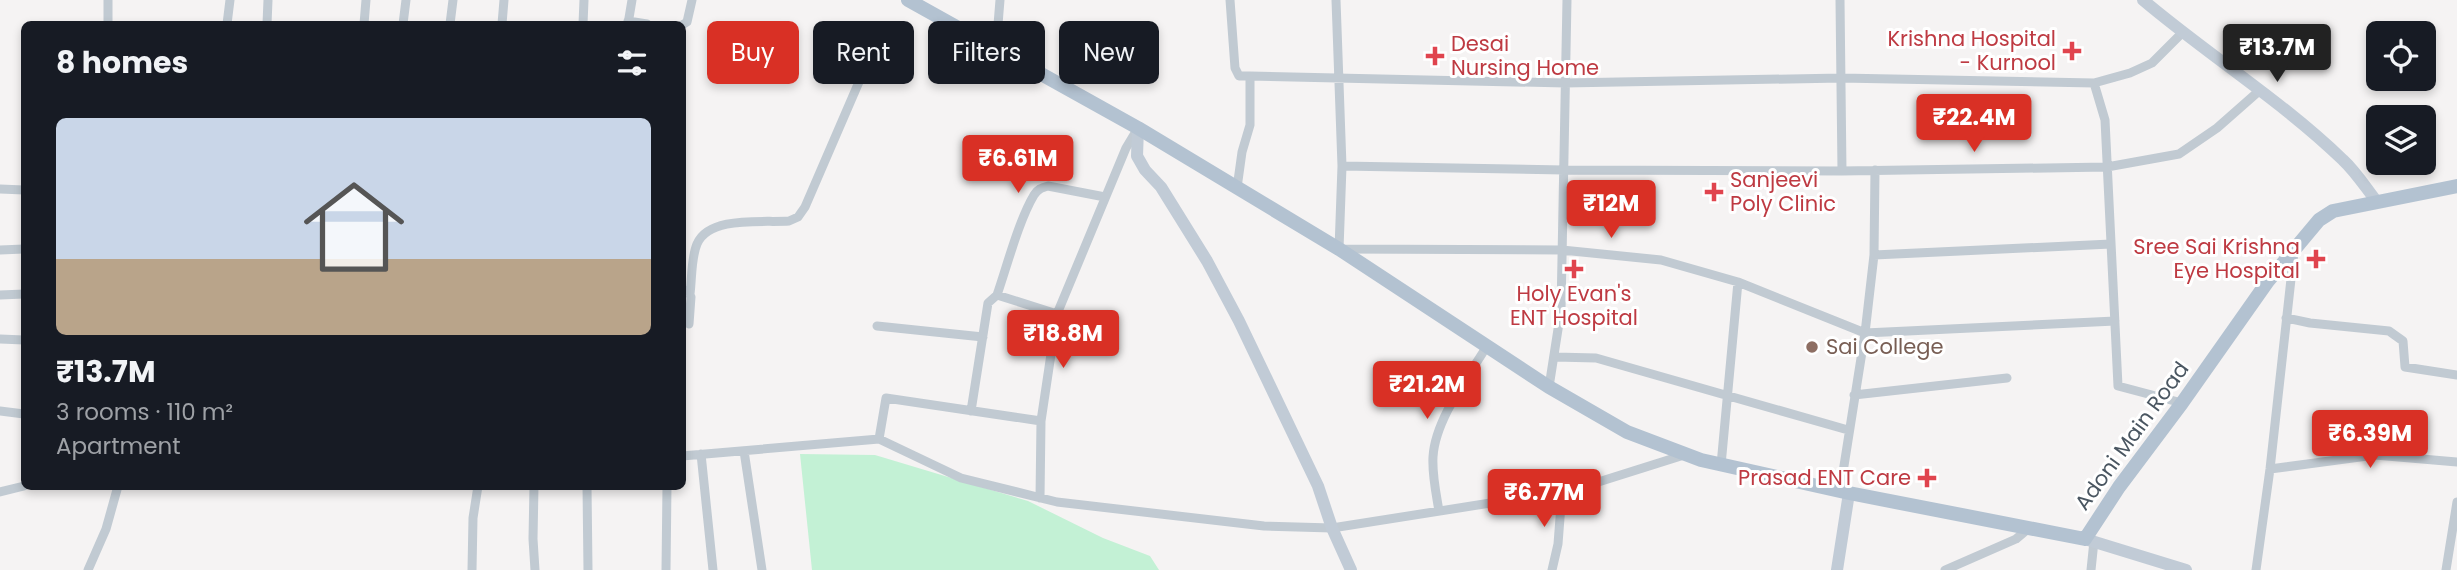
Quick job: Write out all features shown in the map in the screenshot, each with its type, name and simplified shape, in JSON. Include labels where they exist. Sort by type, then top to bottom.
[{"type":"main road","name":"Adoni Main Road","points":[[908,0],[946,21]]},
{"type":"main road","name":"Adoni Main Road","points":[[1045,76],[1138,128],[1339,249],[1549,387],[1627,432],[1721,465],[2089,540],[2119,486],[2182,403],[2268,281],[2319,219],[2333,211],[2457,186]]},
{"type":"street","points":[[108,0],[108,21]]},
{"type":"street","points":[[227,21],[230,0]]},
{"type":"street","points":[[267,21],[268,0]]},
{"type":"street","points":[[364,21],[366,0]]},
{"type":"street","points":[[403,21],[406,0]]},
{"type":"street","points":[[450,21],[453,0]]},
{"type":"street","points":[[502,21],[504,0]]},
{"type":"street","points":[[583,21],[584,0]]},
{"type":"street","points":[[628,21],[632,0]]},
{"type":"street","points":[[686,23],[692,0]]},
{"type":"street","points":[[998,21],[1000,0]]},
{"type":"street","points":[[1230,0],[1234,68],[1239,75],[1250,76],[1565,83],[1841,78],[2094,82],[2130,73],[2152,63],[2182,33]]},
{"type":"street","points":[[1336,0],[1342,166],[1339,249],[1562,250],[1661,260],[1738,282],[1865,333],[2115,321]]},
{"type":"street","points":[[1549,387],[1561,310],[1566,0]]},
{"type":"street","points":[[1840,0],[1842,171]]},
{"type":"street","points":[[2143,0],[2344,161],[2377,202]]},
{"type":"street","points":[[1237,187],[1242,152],[1250,125],[1250,76]]},
{"type":"street","points":[[2094,82],[2105,120],[2118,387],[2182,403]]},
{"type":"street","points":[[689,324],[686,292],[696,246],[701,238],[722,224],[782,222],[798,217],[805,207],[858,84]]},
{"type":"street","points":[[1342,166],[1842,171],[2107,167],[2179,154],[2217,128],[2259,91]]},
{"type":"street","points":[[1040,498],[1041,421],[1057,314],[1126,148],[1138,128]]},
{"type":"street","points":[[1138,128],[1137,156],[1145,170],[1161,187],[1207,261],[1239,321],[1318,486],[1332,528],[1351,570]]},
{"type":"street","points":[[1838,570],[1848,430],[1865,333],[1874,255],[1875,170]]},
{"type":"street","points":[[971,411],[988,303],[997,295],[1035,194],[1048,186],[1105,197]]},
{"type":"street","points":[[0,190],[21,190]]},
{"type":"street","points":[[1874,255],[2111,244]]},
{"type":"street","points":[[0,250],[21,248]]},
{"type":"street","points":[[2256,570],[2294,249]]},
{"type":"street","points":[[1721,465],[1738,282]]},
{"type":"street","points":[[0,295],[21,294]]},
{"type":"street","points":[[997,295],[1057,314]]},
{"type":"street","points":[[2286,318],[2389,331],[2403,341],[2405,367],[2457,374]]},
{"type":"street","points":[[877,326],[983,337]]},
{"type":"street","points":[[0,339],[21,340]]},
{"type":"street","points":[[1439,511],[1434,487],[1433,455],[1443,420],[1487,346]]},
{"type":"street","points":[[1555,357],[1596,358],[1848,430]]},
{"type":"street","points":[[1854,395],[2007,378]]},
{"type":"street","points":[[879,439],[886,398],[1041,421]]},
{"type":"street","points":[[0,411],[21,414]]},
{"type":"street","points":[[686,456],[879,439],[961,478],[1057,502],[1264,526],[1332,528],[1562,492],[1685,454]]},
{"type":"street","points":[[744,451],[762,570]]},
{"type":"street","points":[[701,454],[713,570]]},
{"type":"street","points":[[2270,469],[2375,455],[2457,463]]},
{"type":"street","points":[[0,492],[21,487]]},
{"type":"street","points":[[88,570],[106,528],[117,490]]},
{"type":"street","points":[[472,570],[473,518],[477,490]]},
{"type":"street","points":[[534,490],[535,570]]},
{"type":"street","points":[[587,490],[588,570]]},
{"type":"street","points":[[666,570],[667,490]]},
{"type":"street","points":[[1552,570],[1558,544],[1562,492]]},
{"type":"street","points":[[2446,570],[2457,502]]},
{"type":"street","points":[[1945,570],[2017,539],[2029,528]]},
{"type":"street","points":[[2091,570],[2089,540],[2186,570]]},
{"type":"green space","points":[[800,454],[875,455],[1028,501],[1103,538],[1150,556],[1159,570],[812,570]]},
{"type":"place","name":"Krishna Hospital - Kurnool","points":[[2072,51]]},
{"type":"place","name":"Desai Nursing Home","points":[[1435,56]]},
{"type":"place","name":"Sanjeevi Poly Clinic","points":[[1714,192]]},
{"type":"place","name":"Sree Sai Krishna Eye Hospital","points":[[2316,259]]},
{"type":"place","name":"Holy Evan's ENT Hospital","points":[[1574,269]]},
{"type":"place","name":"Sai College","points":[[1812,347]]},
{"type":"place","name":"Prasad ENT Care","points":[[1927,478]]}]
